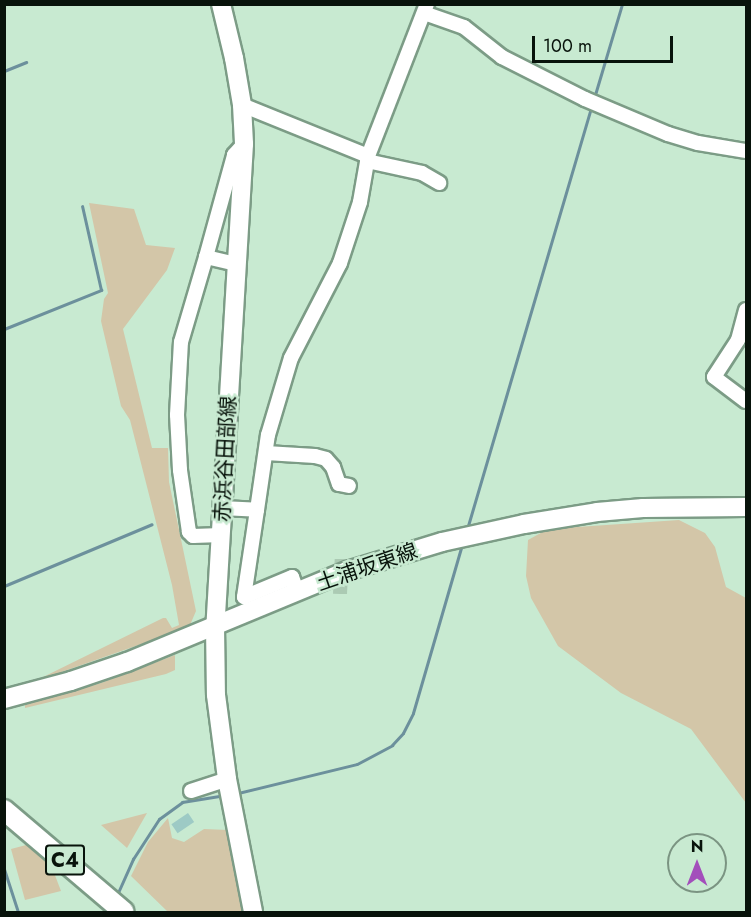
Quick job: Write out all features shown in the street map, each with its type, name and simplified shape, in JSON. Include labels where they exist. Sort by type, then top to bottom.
[{"type":"highway","name":"C4","points":[[4,810],[124,912]]},
{"type":"main road","name":"赤浜谷田部線","points":[[221,4],[234,57],[242,105],[244,144],[215,626],[216,695],[227,779],[253,912]]},
{"type":"main road","name":"土浦坂東線","points":[[4,699],[127,663],[297,591],[393,556],[524,524],[597,512],[643,508],[747,507]]},
{"type":"street","points":[[297,591],[292,577],[244,597],[268,435],[291,358],[340,263],[360,202],[367,158],[426,9],[464,27],[502,57],[585,99],[668,134],[698,143],[747,151]]},
{"type":"street","points":[[242,105],[367,158],[422,173],[439,183]]},
{"type":"street","points":[[221,535],[193,536],[189,532],[180,470],[177,415],[181,342],[234,155],[244,144]]},
{"type":"street","points":[[206,257],[237,264]]},
{"type":"street","points":[[747,310],[738,340],[714,377],[747,401]]},
{"type":"street","points":[[266,453],[315,456],[326,459],[333,467],[339,484],[349,486]]},
{"type":"street","points":[[222,508],[257,510]]},
{"type":"street","points":[[191,791],[227,779]]},
{"type":"shaded area","points":[[89,203],[134,209],[146,245],[175,248],[167,270],[123,329],[152,448],[168,448],[169,482],[196,611],[190,625],[170,634],[33,682],[163,618],[166,618],[172,628],[179,625],[172,585],[130,420],[121,406],[101,321],[104,299],[108,293]]},
{"type":"shaded area","points":[[679,520],[705,533],[715,547],[726,587],[746,598],[746,803],[691,729],[621,693],[558,646],[531,598],[526,576],[528,540],[548,529]]},
{"type":"shaded area","points":[[175,655],[175,670],[166,674],[25,708],[25,705],[101,683]]},
{"type":"shaded area","points":[[147,813],[127,848],[101,825]]},
{"type":"shaded area","points":[[168,818],[172,838],[184,842],[204,829],[228,830],[243,912],[168,912],[131,876],[148,842]]},
{"type":"shaded area","points":[[30,844],[48,857],[61,891],[25,900],[11,849]]},
{"type":"building","points":[[188,813],[194,822],[178,833],[171,824]]},
{"type":"waterway","points":[[594,98],[622,4]]},
{"type":"waterway","points":[[4,71],[26,62]]},
{"type":"waterway","points":[[467,529],[591,107]]},
{"type":"waterway","points":[[4,329],[101,290],[82,206]]},
{"type":"waterway","points":[[4,586],[152,524]]},
{"type":"waterway","points":[[238,793],[357,764],[392,745],[403,733],[413,713],[462,544]]},
{"type":"waterway","points":[[116,897],[133,859],[159,819],[182,802],[225,795]]},
{"type":"waterway","points":[[4,869],[18,912]]},
{"type":"tunnel","points":[[340,594],[342,553]]}]
